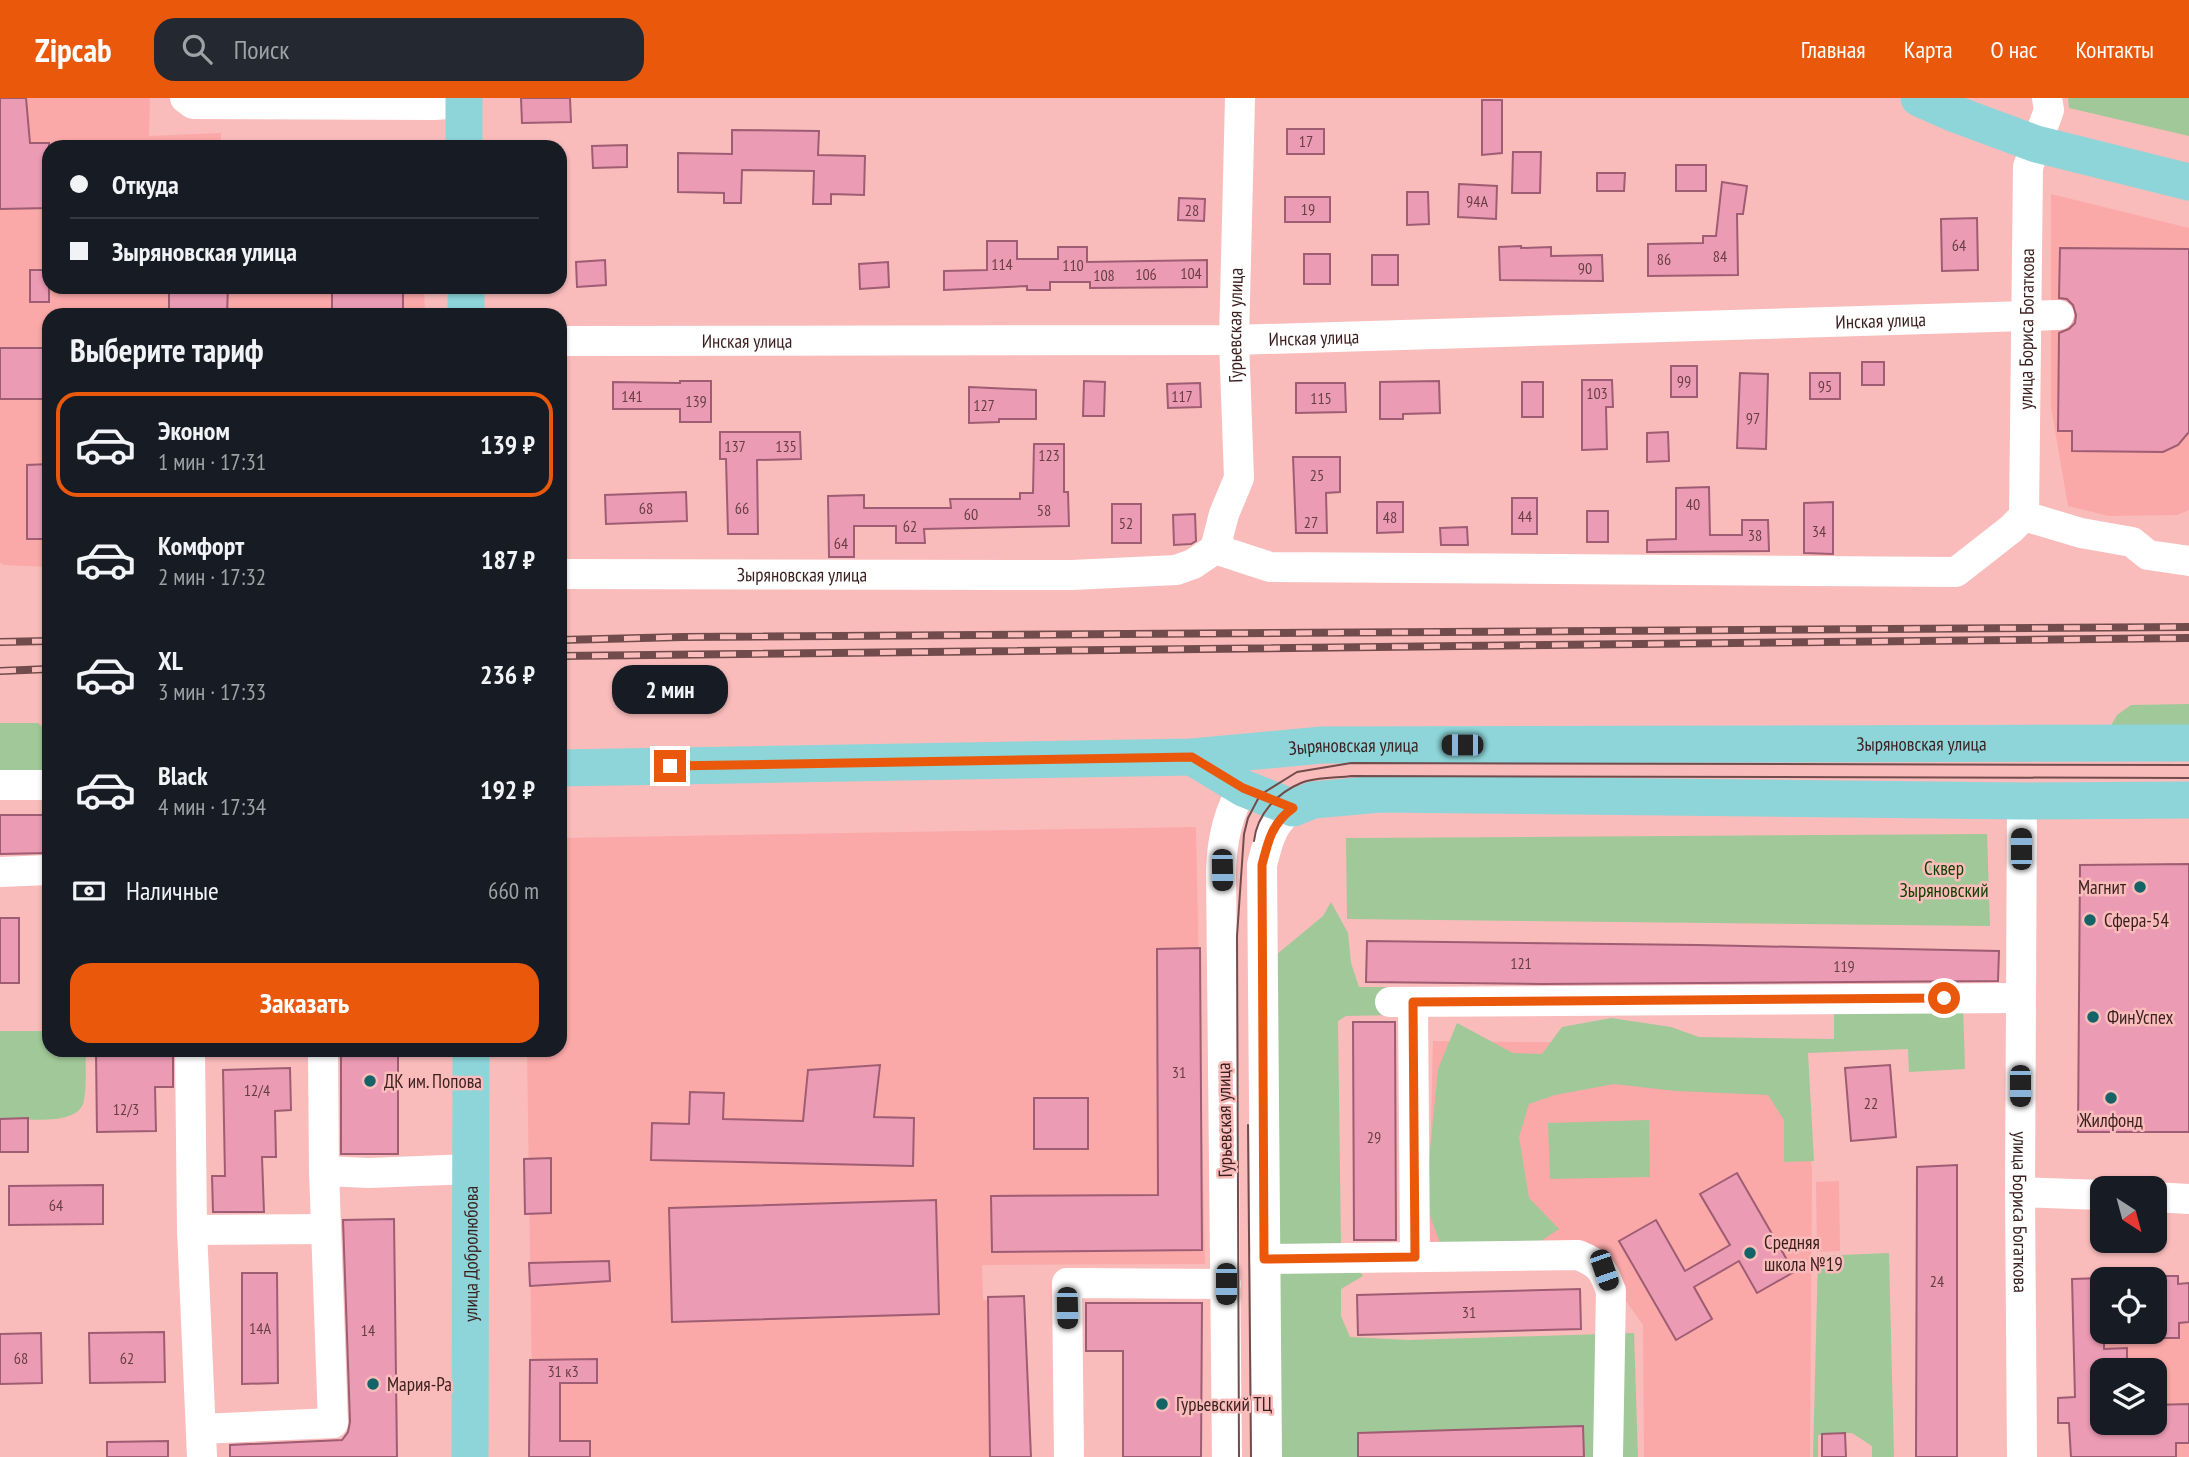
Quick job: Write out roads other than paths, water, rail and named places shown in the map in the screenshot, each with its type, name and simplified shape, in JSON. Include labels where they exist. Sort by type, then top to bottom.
[{"type":"main road","points":[[1919,98],[2036,144],[2189,181]]},
{"type":"main road","points":[[464,100],[464,140]]},
{"type":"main road","name":"Зыряновская улица","points":[[567,768],[1192,757],[1322,745],[2189,743]]},
{"type":"main road","points":[[1243,788],[1268,769],[1322,745]]},
{"type":"main road","points":[[1192,757],[1243,788],[1293,808],[1313,800],[1380,794],[2022,801],[2189,800]]},
{"type":"main road","name":"улица Добролюбова","points":[[470,1457],[471,1057]]},
{"type":"street","points":[[185,98],[193,104],[434,105],[464,100]]},
{"type":"street","name":"Гурьевская улица","points":[[1215,549],[1224,514],[1239,478],[1234,340],[1240,98]]},
{"type":"street","name":"улица Бориса Богаткова","points":[[2024,516],[2028,167],[2049,110],[2047,98]]},
{"type":"street","name":"Инская улица","points":[[567,341],[1234,340],[2059,315]]},
{"type":"street","points":[[1215,549],[1270,567],[1956,572],[2024,516],[2081,533],[2132,542],[2148,555],[2166,560],[2189,561]]},
{"type":"street","name":"Зыряновская улица","points":[[567,574],[1072,575],[1176,570],[1193,564],[1215,549]]},
{"type":"street","points":[[0,785],[42,785]]},
{"type":"street","name":"Гурьевская улица","points":[[1227,1457],[1222,862],[1230,816],[1243,788]]},
{"type":"street","name":"улица Бориса Богаткова","points":[[2022,801],[2022,1457]]},
{"type":"street","name":"Гурьевская улица","points":[[1267,1457],[1262,865],[1272,830],[1280,817],[1293,808]]},
{"type":"street","points":[[0,872],[42,870]]},
{"type":"street","points":[[1415,1257],[1402,1002],[2020,998]]},
{"type":"street","points":[[190,1057],[192,1230],[202,1443],[333,1423],[324,1171],[323,1057]]},
{"type":"street","points":[[324,1171],[369,1173],[471,1169]]},
{"type":"street","points":[[2020,1192],[2090,1195]]},
{"type":"street","points":[[2167,1198],[2189,1199]]},
{"type":"street","points":[[192,1230],[326,1229]]},
{"type":"street","points":[[1264,1259],[1578,1255],[1591,1261],[1604,1270],[1611,1291],[1608,1457]]},
{"type":"street","points":[[1069,1457],[1066,1283],[1226,1284]]},
{"type":"tram line","points":[[1239,1457],[1237,936],[1244,834],[1248,818],[1260,795],[1297,772],[1351,763],[2189,765]]},
{"type":"tram line","points":[[1254,841],[1264,813],[1284,792],[1307,781],[1352,776],[2189,778]]},
{"type":"tram line","points":[[1248,1125],[1251,1457]]},
{"type":"railway","points":[[567,640],[2189,627]]},
{"type":"railway","points":[[567,656],[2189,638]]},
{"type":"railway","points":[[0,642],[42,641]]},
{"type":"railway","points":[[0,671],[42,669]]},
{"type":"place","name":"Магнит","points":[[2140,887]]},
{"type":"place","name":"Сфера-54","points":[[2090,920]]},
{"type":"place","name":"ФинУспех","points":[[2093,1017]]},
{"type":"place","name":"ДК им. Попова","points":[[370,1081]]},
{"type":"place","name":"Жилфонд","points":[[2111,1098]]},
{"type":"place","name":"Средняя школа №19","points":[[1750,1253]]},
{"type":"place","name":"Мария-Ра","points":[[373,1384]]},
{"type":"place","name":"Гурьевский ТЦ","points":[[1162,1404]]},
{"type":"park label","name":"Cквер Зыряновский","points":[[1944,879]]}]
